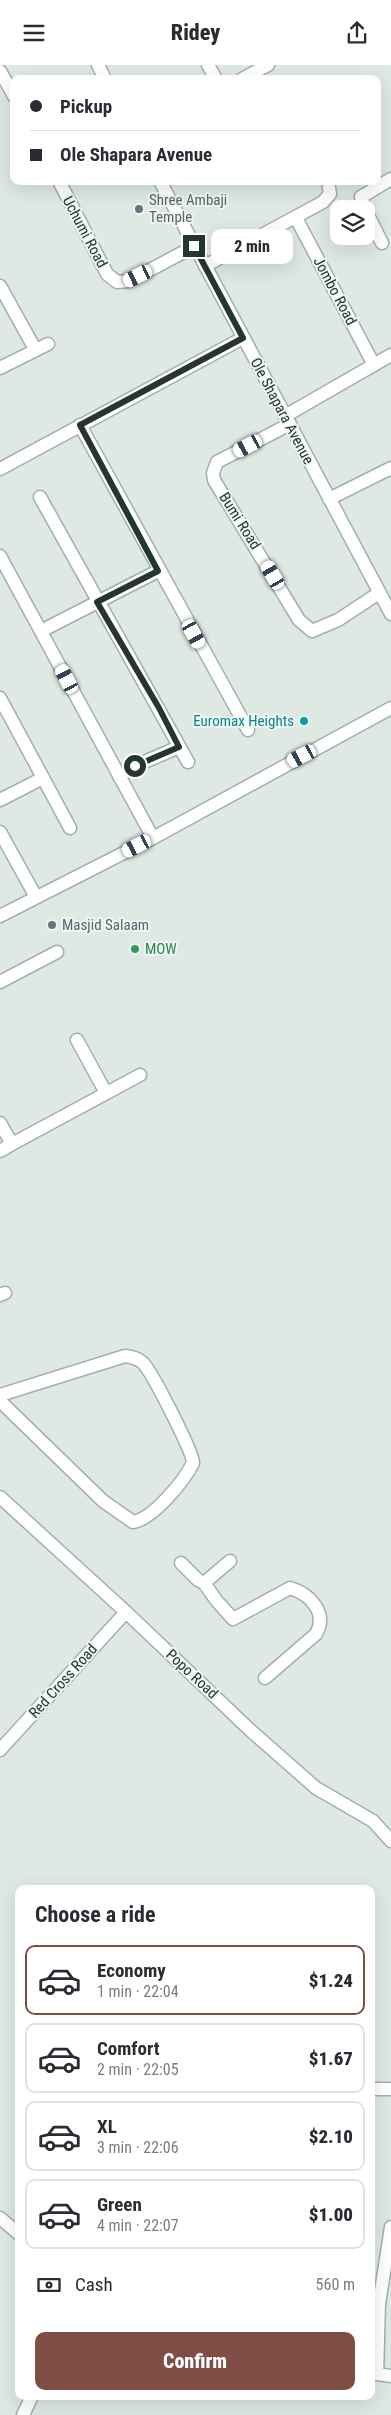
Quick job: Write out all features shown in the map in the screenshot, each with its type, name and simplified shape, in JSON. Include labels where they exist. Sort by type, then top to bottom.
[{"type":"street","points":[[249,75],[268,65]]},
{"type":"street","points":[[0,71],[10,89]]},
{"type":"street","points":[[362,200],[361,197],[391,179]]},
{"type":"street","name":"Uchumi Road","points":[[61,185],[108,274],[117,282],[129,281],[194,246]]},
{"type":"street","name":"Ole Shapara Avenue","points":[[162,185],[391,614]]},
{"type":"street","points":[[205,266],[296,218],[327,198],[330,194],[329,185]]},
{"type":"street","name":"Jombo Road","points":[[296,218],[374,365]]},
{"type":"street","points":[[375,229],[382,243]]},
{"type":"street","points":[[0,286],[35,349]]},
{"type":"street","points":[[0,469],[243,338]]},
{"type":"street","points":[[0,368],[48,343]]},
{"type":"street","points":[[288,420],[391,355]]},
{"type":"street","name":"Bumi Road","points":[[288,420],[217,462],[213,473],[214,480],[299,620],[312,631],[331,623],[379,593]]},
{"type":"street","points":[[80,425],[158,571],[248,730]]},
{"type":"street","points":[[329,499],[391,468]]},
{"type":"street","points":[[40,497],[188,762]]},
{"type":"street","points":[[0,556],[153,838]]},
{"type":"street","points":[[41,631],[158,571]]},
{"type":"street","points":[[2,707],[70,828]]},
{"type":"street","points":[[0,916],[153,838],[391,708]]},
{"type":"street","points":[[119,776],[135,766],[179,747]]},
{"type":"street","points":[[0,800],[43,778]]},
{"type":"street","points":[[0,832],[36,897]]},
{"type":"street","points":[[0,982],[57,951]]},
{"type":"street","points":[[77,1040],[106,1093]]},
{"type":"street","points":[[0,1151],[140,1075]]},
{"type":"street","points":[[0,1123],[12,1144]]},
{"type":"street","points":[[0,1395],[118,1358],[135,1357],[144,1363],[191,1451],[193,1463],[180,1483],[158,1506],[144,1518],[133,1522],[103,1501],[0,1401]]},
{"type":"street","name":"Popo Road","points":[[0,1497],[289,1765],[316,1787],[373,1821],[391,1841]]},
{"type":"street","points":[[204,1583],[230,1561]]},
{"type":"street","points":[[180,1563],[198,1580],[204,1583],[216,1601],[233,1619],[290,1588],[302,1592],[317,1610],[321,1617],[320,1627],[316,1634],[265,1678]]},
{"type":"street","name":"Red Cross Road","points":[[0,1750],[126,1612]]},
{"type":"street","points":[[375,2089],[391,2089]]},
{"type":"street","points":[[0,2218],[15,2231]]},
{"type":"street","points":[[375,2303],[391,2227]]},
{"type":"street","points":[[375,2373],[391,2376]]},
{"type":"street","points":[[23,2415],[30,2400]]},
{"type":"place","name":"Shree Ambaji Temple","points":[[139,209]]},
{"type":"place","name":"Euromax Heights","points":[[304,721]]},
{"type":"place","name":"Masjid Salaam","points":[[52,925]]},
{"type":"place","name":"MOW","points":[[135,949]]},
{"type":"route","points":[[135,766],[179,747],[159,708],[97,602],[158,571],[80,425],[243,338],[194,246]]}]
